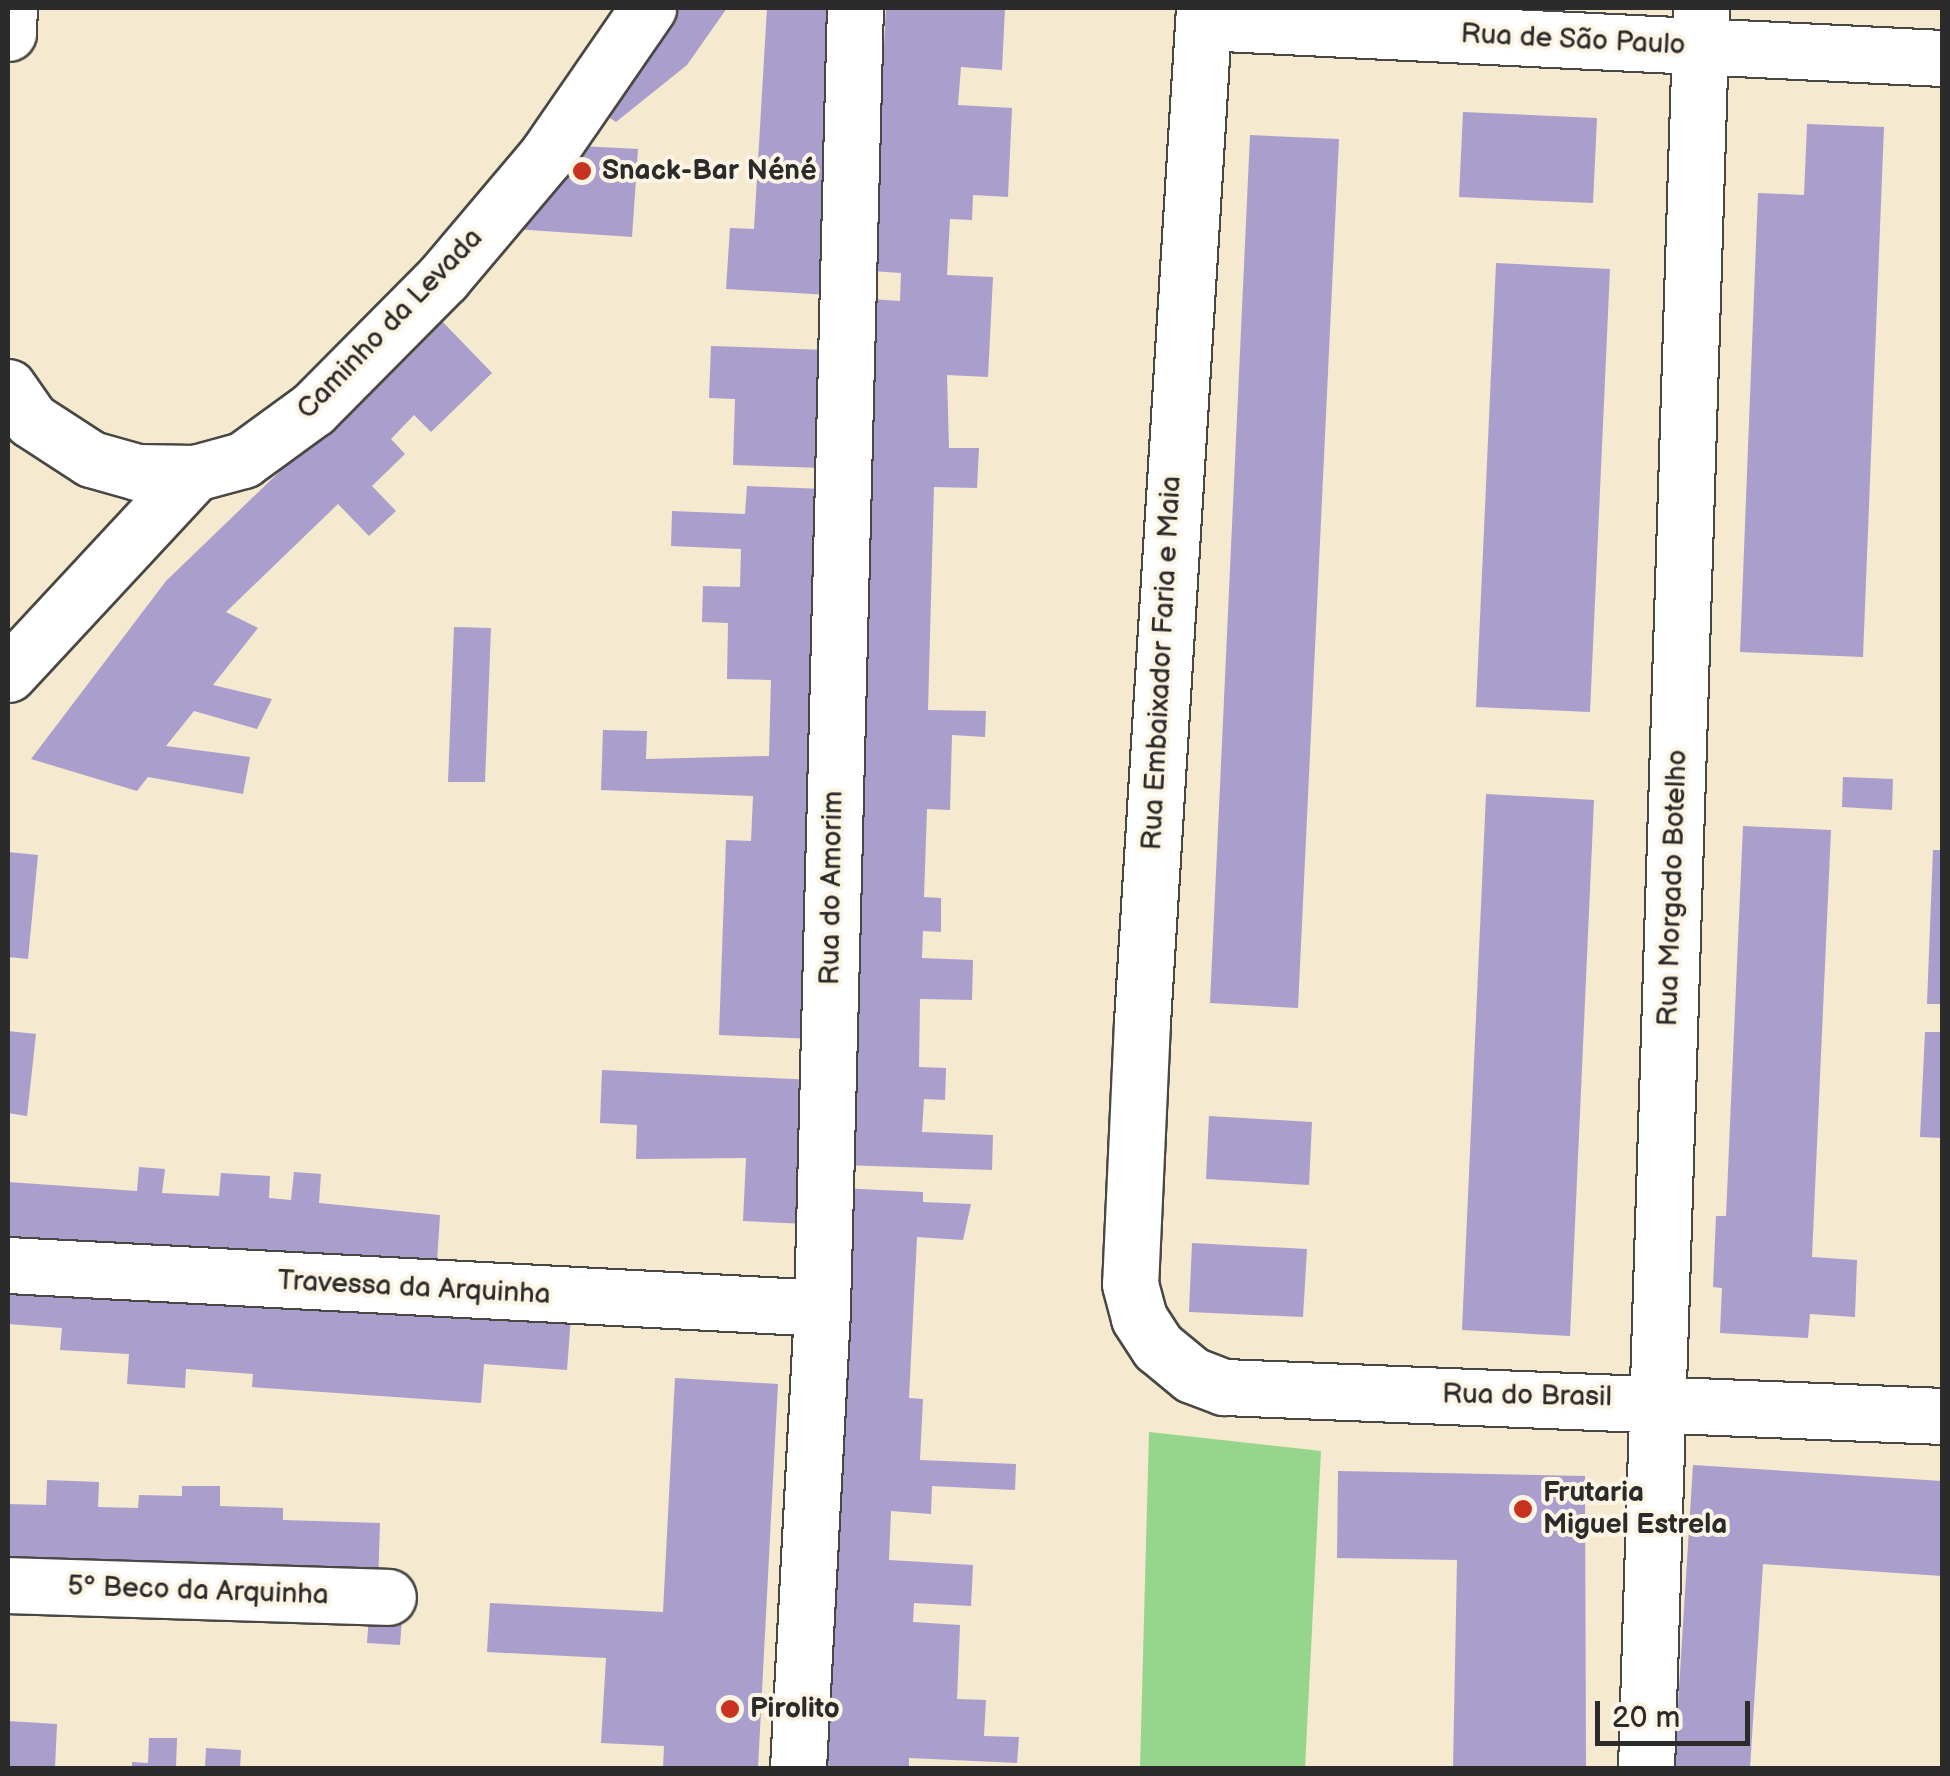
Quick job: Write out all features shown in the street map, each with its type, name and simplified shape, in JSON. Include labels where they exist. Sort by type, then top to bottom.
[{"type":"street","points":[[8,33],[9,8]]},
{"type":"street","name":"Caminho da Levada","points":[[8,387],[31,420],[91,459],[137,472],[195,473],[242,460],[314,408],[442,278],[546,156],[648,8]]},
{"type":"street","name":"Rua do Amorim","points":[[798,1768],[822,1308],[855,8]]},
{"type":"street","name":"Rua de São Paulo","points":[[1203,15],[1700,27],[1942,58]]},
{"type":"street","name":"Rua Embaixador Faria e Maia","points":[[1139,1318],[1130,1284],[1140,1041],[1203,15]]},
{"type":"street","name":"Rua Morgado Botelho","points":[[1646,1768],[1700,27]]},
{"type":"street","points":[[8,674],[195,473]]},
{"type":"street","name":"Travessa da Arquinha","points":[[8,1265],[822,1308]]},
{"type":"street","name":"Rua do Brasil","points":[[1139,1318],[1158,1347],[1192,1375],[1224,1387],[1657,1399],[1942,1416]]},
{"type":"street","name":"5º Beco da Arquinha","points":[[8,1585],[388,1597]]},
{"type":"green space","points":[[1149,1432],[1321,1451],[1305,1768],[1140,1768]]},
{"type":"building","points":[[676,8],[727,8],[687,65],[616,122],[604,114]]},
{"type":"building","points":[[767,8],[846,8],[829,295],[726,289],[730,228],[754,229]]},
{"type":"building","points":[[886,8],[1005,8],[1002,70],[961,67],[958,105],[1012,108],[1008,197],[973,195],[972,220],[950,219],[947,275],[993,277],[988,377],[947,375],[949,448],[979,448],[977,488],[934,487],[928,710],[986,711],[985,737],[952,735],[950,810],[927,809],[924,897],[941,898],[941,932],[923,931],[922,958],[973,960],[972,1000],[920,999],[919,1067],[946,1068],[945,1100],[924,1099],[922,1132],[993,1135],[992,1170],[841,1165],[871,299],[900,301],[901,273],[872,271]]},
{"type":"building","points":[[1463,112],[1597,118],[1593,203],[1459,197]]},
{"type":"building","points":[[1807,124],[1884,127],[1863,657],[1740,652],[1758,193],[1804,195]]},
{"type":"building","points":[[1250,135],[1339,139],[1298,1008],[1210,1003]]},
{"type":"building","points":[[580,146],[638,149],[632,237],[514,229]]},
{"type":"building","points":[[1496,263],[1610,269],[1590,712],[1476,707]]},
{"type":"building","points":[[439,318],[492,373],[431,432],[414,415],[391,439],[405,454],[372,486],[396,511],[369,536],[338,504],[226,612],[258,628],[213,685],[272,699],[257,729],[194,711],[166,746],[250,757],[243,794],[148,777],[137,791],[31,759],[166,581]]},
{"type":"building","points":[[711,346],[827,350],[823,468],[733,465],[735,399],[709,398]]},
{"type":"building","points":[[747,486],[823,489],[813,1039],[719,1035],[726,840],[751,841],[753,796],[601,790],[603,730],[647,731],[646,759],[769,756],[771,680],[727,679],[728,623],[702,622],[703,586],[740,587],[741,549],[671,546],[672,511],[745,514]]},
{"type":"building","points":[[454,627],[491,628],[485,782],[448,782]]},
{"type":"building","points":[[1843,777],[1893,779],[1892,810],[1842,807]]},
{"type":"building","points":[[1486,794],[1594,800],[1570,1336],[1462,1330]]},
{"type":"building","points":[[1743,826],[1831,830],[1812,1257],[1857,1260],[1855,1317],[1810,1314],[1808,1338],[1720,1333],[1722,1288],[1713,1287],[1716,1216],[1726,1216]]},
{"type":"building","points":[[1933,850],[1942,850],[1942,1004],[1927,1004]]},
{"type":"building","points":[[8,852],[38,855],[28,959],[8,957]]},
{"type":"building","points":[[8,1031],[36,1034],[27,1116],[8,1113]]},
{"type":"building","points":[[1925,1032],[1942,1032],[1942,1138],[1920,1137]]},
{"type":"building","points":[[602,1070],[814,1080],[808,1224],[743,1221],[746,1158],[636,1159],[637,1125],[600,1123]]},
{"type":"building","points":[[1209,1116],[1312,1122],[1309,1185],[1206,1179]]},
{"type":"building","points":[[139,1167],[165,1169],[162,1193],[219,1196],[221,1173],[270,1176],[269,1198],[291,1200],[294,1172],[321,1174],[319,1203],[440,1215],[436,1278],[8,1250],[8,1182],[137,1191]]},
{"type":"building","points":[[839,1188],[923,1192],[923,1202],[971,1204],[963,1240],[917,1237],[909,1398],[923,1399],[920,1460],[1016,1464],[1015,1490],[932,1486],[931,1514],[891,1511],[889,1560],[973,1565],[971,1606],[914,1603],[913,1622],[960,1625],[957,1699],[986,1700],[984,1736],[1019,1737],[1017,1763],[909,1758],[909,1768],[819,1768]]},
{"type":"building","points":[[1192,1243],[1307,1249],[1303,1317],[1189,1312]]},
{"type":"building","points":[[8,1278],[571,1316],[567,1370],[484,1364],[481,1403],[252,1387],[253,1374],[186,1369],[185,1388],[127,1384],[129,1354],[60,1350],[62,1328],[8,1324]]},
{"type":"building","points":[[675,1378],[778,1384],[758,1768],[663,1768],[664,1746],[601,1743],[606,1658],[487,1652],[490,1603],[663,1612]]},
{"type":"building","points":[[1693,1465],[1942,1481],[1942,1576],[1763,1564],[1750,1768],[1674,1768]]},
{"type":"building","points":[[1338,1471],[1585,1476],[1586,1768],[1453,1768],[1457,1560],[1337,1558]]},
{"type":"building","points":[[47,1480],[99,1482],[98,1507],[138,1508],[139,1495],[182,1496],[182,1486],[220,1486],[220,1506],[283,1508],[283,1520],[380,1523],[378,1586],[8,1575],[8,1504],[46,1505]]},
{"type":"building","points":[[370,1602],[403,1605],[400,1645],[367,1643]]},
{"type":"building","points":[[8,1721],[57,1724],[55,1768],[8,1768]]},
{"type":"building","points":[[149,1738],[177,1738],[176,1768],[132,1768],[132,1762],[148,1763]]},
{"type":"building","points":[[206,1748],[241,1750],[240,1768],[205,1768]]},
{"type":"place","name":"Snack-Bar Néné","points":[[582,171]]},
{"type":"place","name":"Frutaria Miguel Estrela","points":[[1523,1509]]},
{"type":"place","name":"Pirolito","points":[[730,1709]]}]
